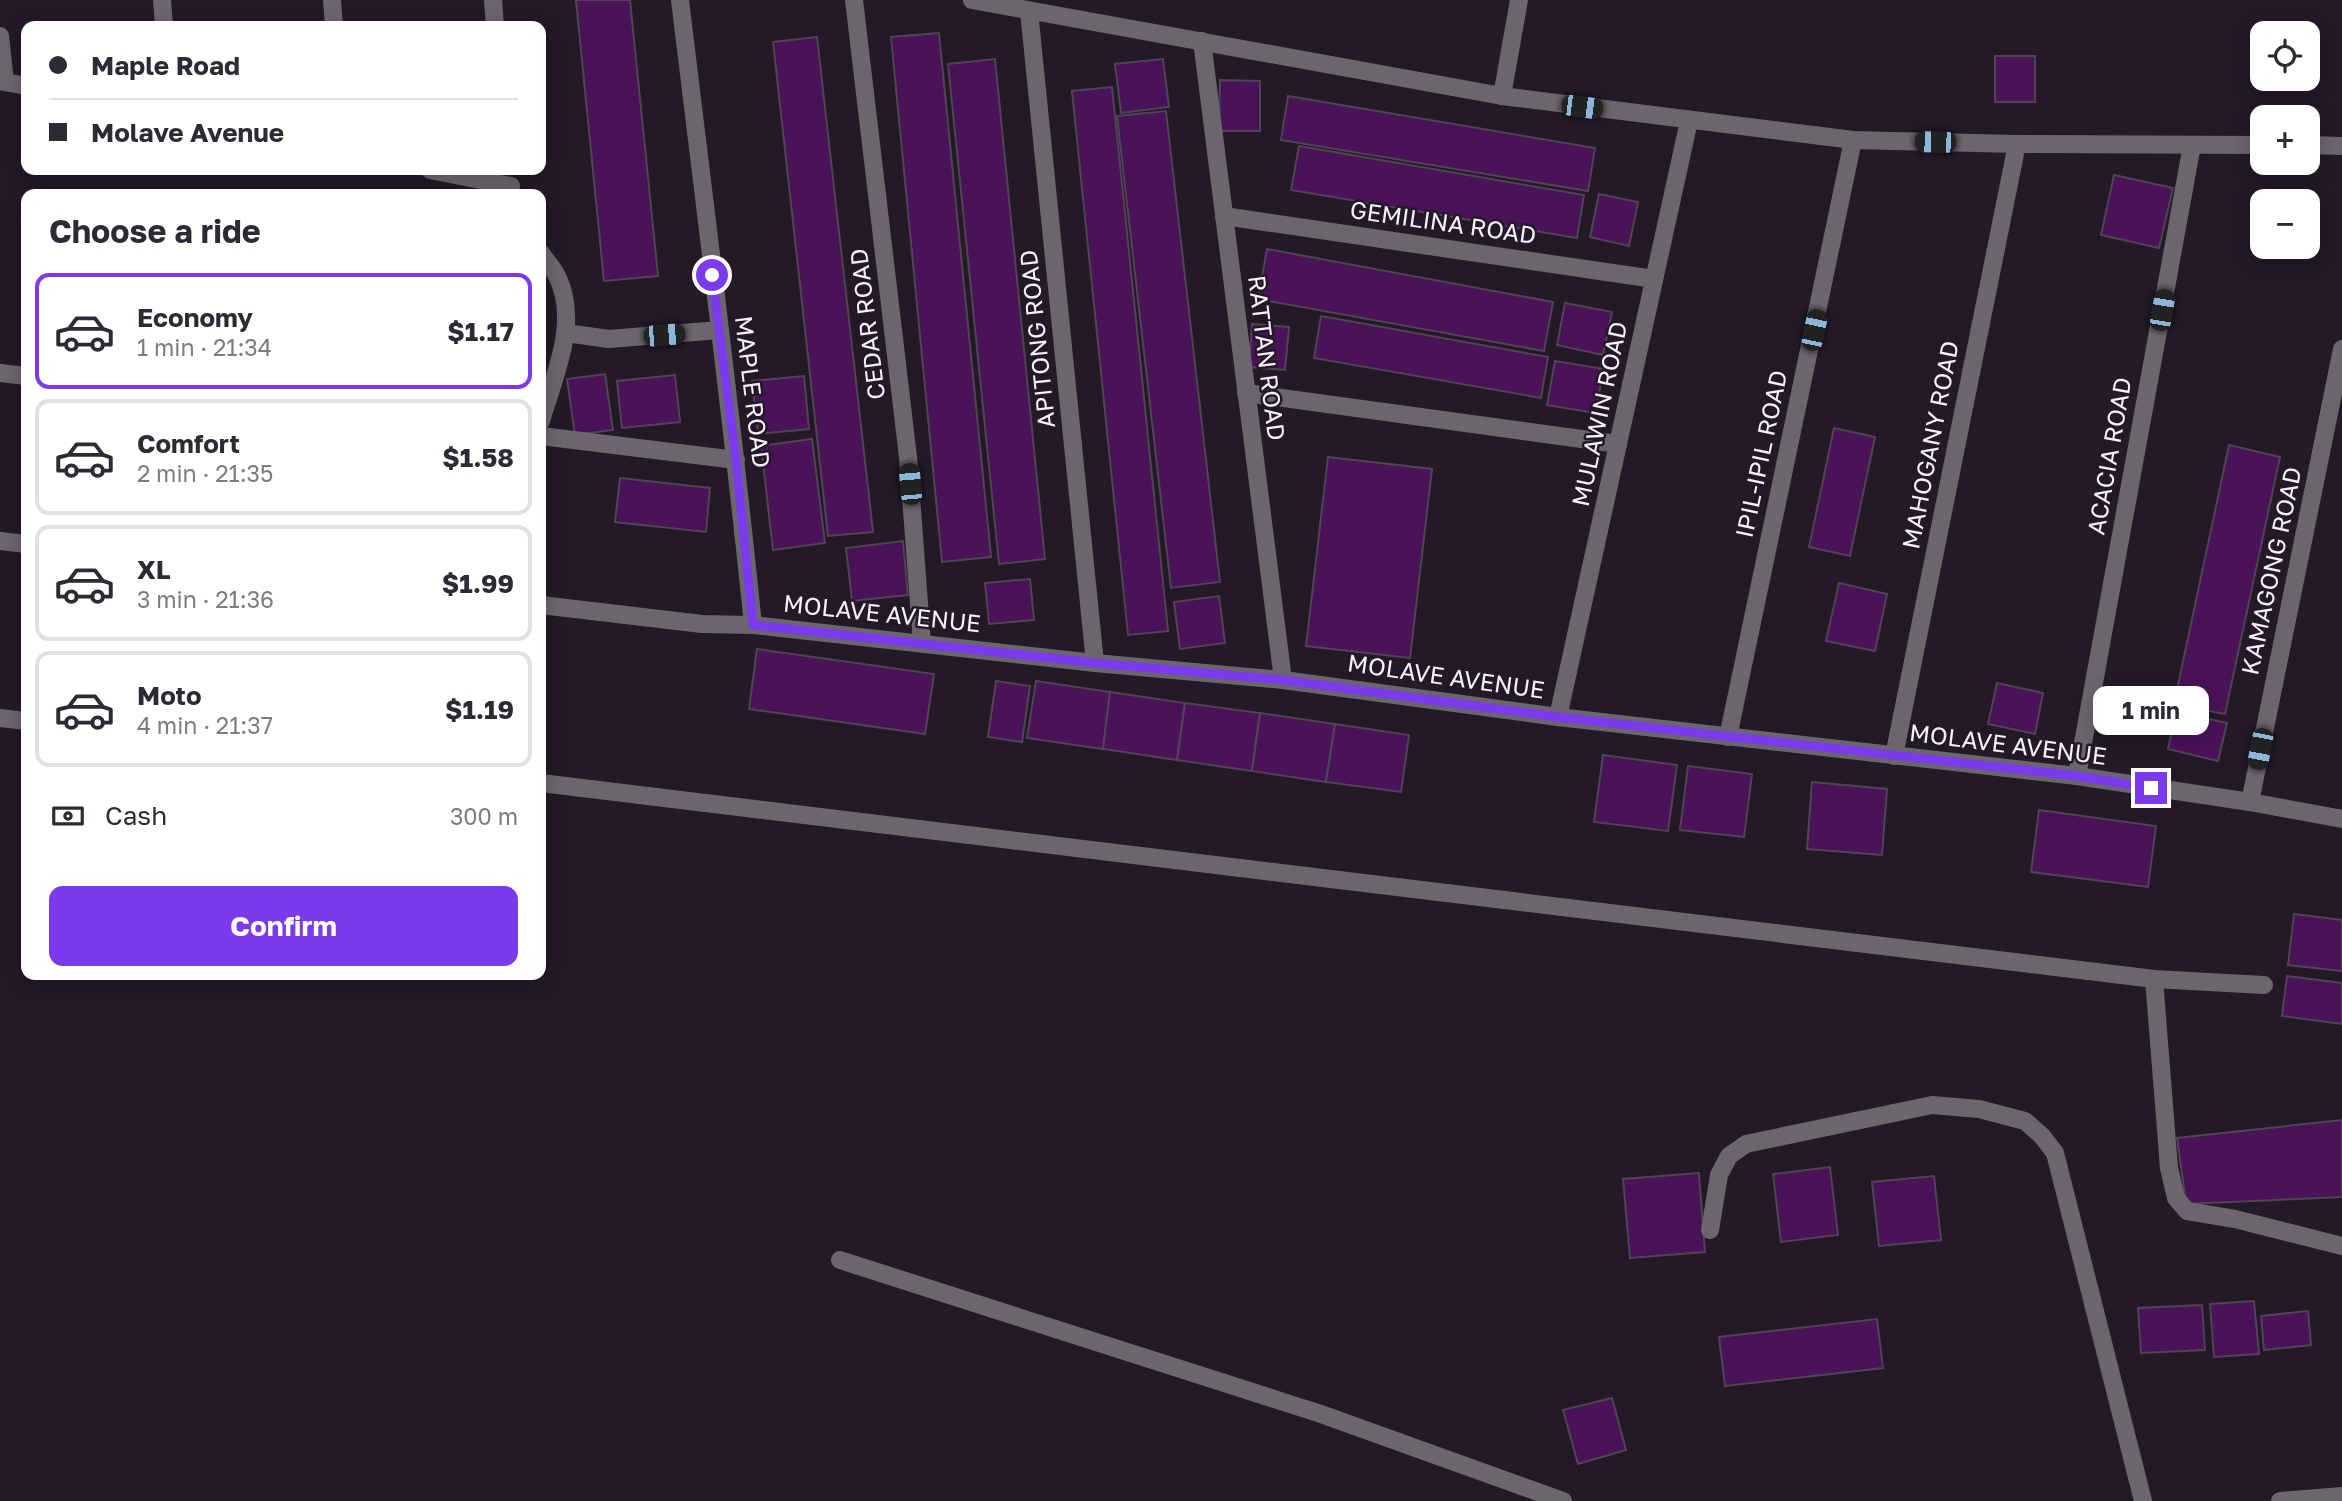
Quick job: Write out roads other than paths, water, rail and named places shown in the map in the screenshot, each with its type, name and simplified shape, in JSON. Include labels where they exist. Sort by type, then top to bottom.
[{"type":"street","points":[[162,0],[164,21]]},
{"type":"street","points":[[332,0],[334,21]]},
{"type":"street","points":[[493,0],[495,21]]},
{"type":"street","name":"MAPLE ROAD","points":[[680,0],[736,460],[753,625]]},
{"type":"street","name":"CEDAR ROAD","points":[[855,0],[908,457],[922,643]]},
{"type":"street","points":[[972,0],[1502,96],[1853,140],[2250,145]]},
{"type":"street","points":[[1502,96],[1519,0]]},
{"type":"street","name":"APITONG ROAD","points":[[1029,11],[1095,663]]},
{"type":"street","points":[[0,36],[3,81],[21,85]]},
{"type":"street","name":"RATTAN ROAD","points":[[1202,41],[1283,680]]},
{"type":"street","name":"MULAWIN ROAD","points":[[1558,717],[1689,121]]},
{"type":"street","name":"IPIL-IPIL ROAD","points":[[1728,737],[1853,140]]},
{"type":"street","name":"MAHOGANY ROAD","points":[[1894,756],[2017,144]]},
{"type":"street","name":"ACACIA ROAD","points":[[2077,776],[2192,145]]},
{"type":"street","points":[[2320,145],[2342,146]]},
{"type":"street","points":[[461,175],[511,183]]},
{"type":"street","name":"GEMILINA ROAD","points":[[1224,216],[1654,279]]},
{"type":"street","points":[[546,260],[557,276],[565,306],[566,333],[546,403]]},
{"type":"street","points":[[566,333],[609,339],[719,330]]},
{"type":"street","name":"KAMAGONG ROAD","points":[[2250,802],[2342,349]]},
{"type":"street","points":[[0,373],[21,375]]},
{"type":"street","points":[[1246,393],[1618,444]]},
{"type":"street","points":[[546,437],[736,460]]},
{"type":"street","points":[[0,541],[21,543]]},
{"type":"street","name":"MOLAVE AVENUE","points":[[546,606],[702,624],[753,625],[1095,663],[1283,680],[1558,717],[2077,776],[2250,802],[2342,820]]},
{"type":"street","points":[[0,718],[21,720]]},
{"type":"street","points":[[546,784],[2154,979],[2264,985]]},
{"type":"street","points":[[2154,979],[2169,1168],[2176,1198],[2187,1211],[2342,1246]]},
{"type":"street","points":[[1710,1230],[1719,1175],[1729,1156],[1746,1144],[1932,1105],[1979,1109],[2025,1121],[2042,1136],[2055,1153],[2143,1501]]},
{"type":"street","points":[[840,1260],[1321,1414],[1563,1501]]},
{"type":"street","points":[[2280,1501],[2342,1496]]}]
